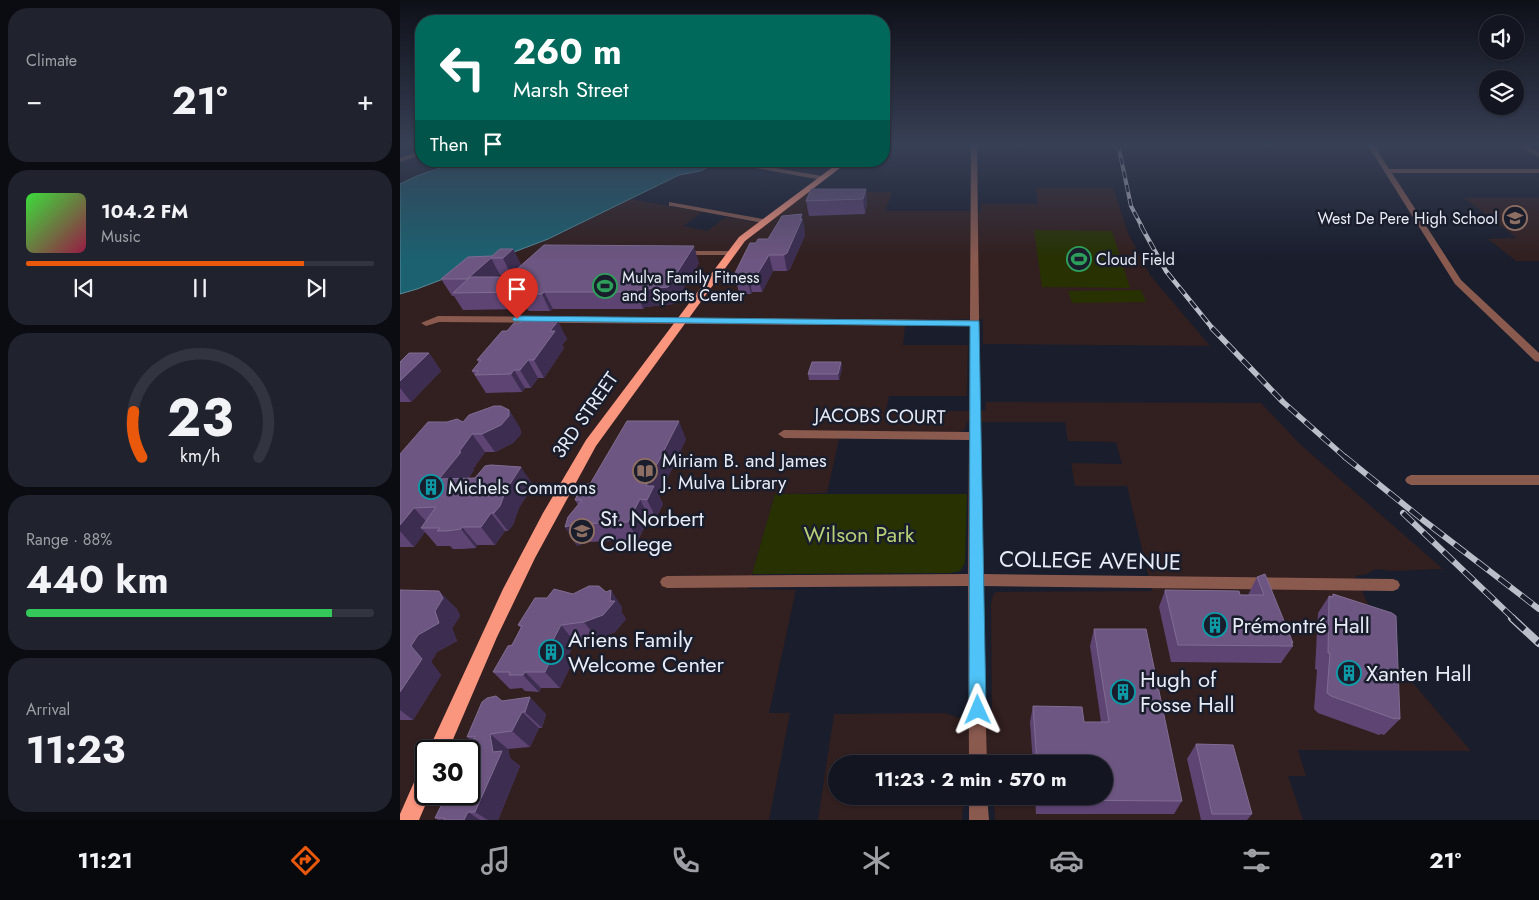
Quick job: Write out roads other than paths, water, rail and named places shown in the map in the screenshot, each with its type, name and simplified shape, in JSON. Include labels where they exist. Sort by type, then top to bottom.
[{"type":"main road","name":"3RD STREET","points":[[443,740],[524,565],[568,479],[613,411],[746,235],[816,182]]},
{"type":"main road","points":[[408,820],[415,804]]},
{"type":"street","points":[[974,182],[978,755]]},
{"type":"street","points":[[1394,182],[1458,282],[1539,358]]},
{"type":"street","points":[[672,204],[763,221]]},
{"type":"street","points":[[674,253],[731,253]]},
{"type":"street","points":[[426,323],[438,319],[975,323]]},
{"type":"street","name":"JACOBS COURT","points":[[784,434],[976,436]]},
{"type":"street","points":[[1411,480],[1539,480]]},
{"type":"street","name":"COLLEGE AVENUE","points":[[667,582],[976,580],[1392,585]]},
{"type":"street","points":[[978,805],[979,820]]},
{"type":"water","points":[[404,182],[664,182],[548,239],[400,294],[400,184]]},
{"type":"railway","points":[[1126,182],[1131,206],[1142,227]]},
{"type":"railway","points":[[1141,226],[1166,271],[1213,329]]},
{"type":"railway","points":[[1212,328],[1283,402],[1346,458]]},
{"type":"railway","points":[[1345,457],[1539,609]]},
{"type":"railway","points":[[1403,513],[1514,619]]},
{"type":"railway","points":[[1512,618],[1539,643]]},
{"type":"place","name":"West De Pere High School","points":[[1515,218]]},
{"type":"place","name":"Cloud Field","points":[[1079,259]]},
{"type":"place","name":"Mulva Family Fitness and Sports Center","points":[[605,286]]},
{"type":"place","name":"Miriam B. and James J. Mulva Library","points":[[645,471]]},
{"type":"place","name":"Michels Commons","points":[[431,487]]},
{"type":"place","name":"St. Norbert College","points":[[582,531]]},
{"type":"place","name":"Prémontré Hall","points":[[1215,625]]},
{"type":"place","name":"Ariens Family Welcome Center","points":[[551,652]]},
{"type":"place","name":"Xanten Hall","points":[[1349,673]]},
{"type":"place","name":"Hugh of Fosse Hall","points":[[1123,692]]},
{"type":"park label","name":"Wilson Park","points":[[859,534]]}]
